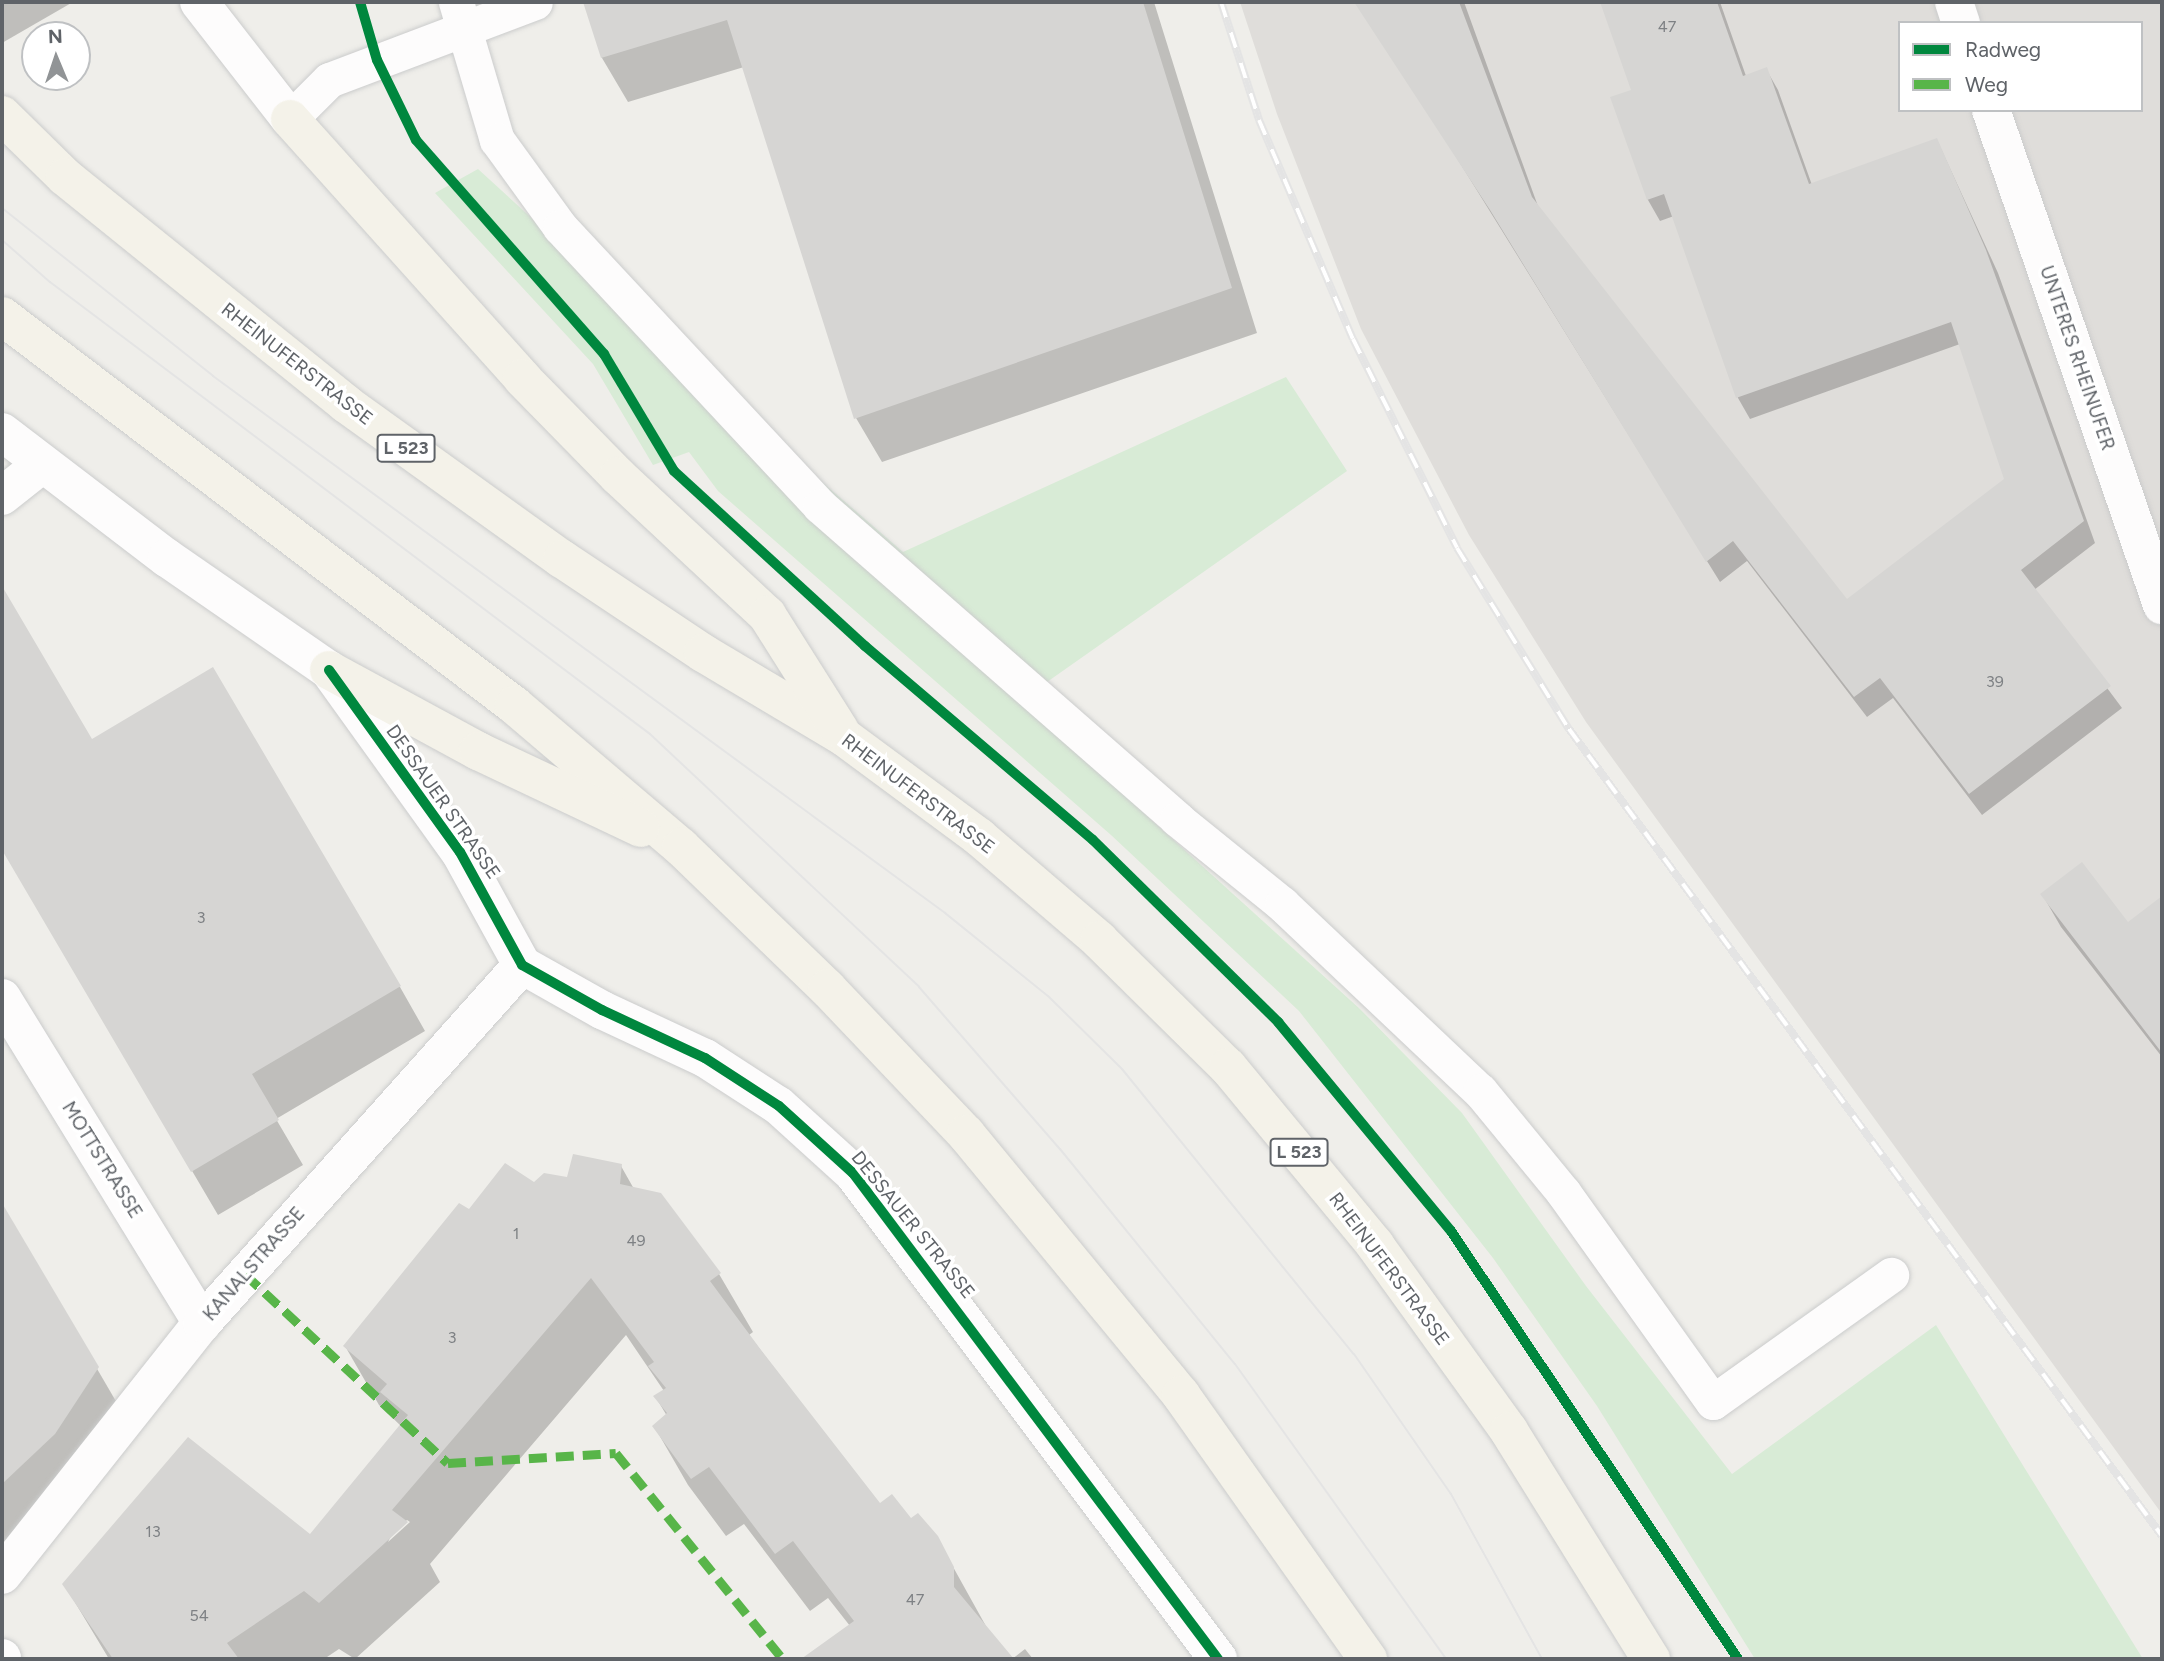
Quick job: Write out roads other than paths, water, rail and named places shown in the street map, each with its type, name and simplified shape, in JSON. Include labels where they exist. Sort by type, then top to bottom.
[{"type":"main road","name":"RHEINUFERSTRASSE","points":[[2,115],[65,177],[346,404],[562,559],[703,653],[844,737],[979,837],[1089,931],[1228,1067],[1375,1245],[1501,1420],[1651,1659]]},
{"type":"main road","points":[[290,119],[522,378],[618,476],[767,615],[844,737]]},
{"type":"main road","points":[[2,316],[514,705],[681,847],[827,988],[966,1134],[1181,1395],[1368,1659]]},
{"type":"main road","points":[[329,670],[478,751],[681,847]]},
{"type":"street","points":[[199,2],[290,119]]},
{"type":"street","points":[[1954,2],[1960,21]]},
{"type":"street","name":"UNTERES RHEINUFER","points":[[1992,112],[2162,605]]},
{"type":"street","name":"DESSAUER STRASSE","points":[[2,432],[41,465],[329,670],[460,852],[522,965],[602,1010],[705,1058],[779,1105],[853,1173],[1218,1659]]},
{"type":"street","points":[[2,496],[41,465]]},
{"type":"street","name":"KANALSTRASSE","points":[[2,1575],[202,1323],[522,965]]},
{"type":"street","name":"MOTTSTRASSE","points":[[2,998],[202,1323]]},
{"type":"lane","points":[[290,119],[329,80],[460,14],[535,2]]},
{"type":"lane","points":[[460,14],[496,140],[559,227],[820,506],[1177,819],[1282,904],[1480,1091],[1563,1192],[1713,1402],[1891,1275]]},
{"type":"tram line","points":[[2,208],[213,376],[945,913],[1048,996],[1122,1069],[1354,1354],[1451,1494],[1542,1659]]},
{"type":"tram line","points":[[2,240],[50,282],[650,734],[919,987],[1060,1149],[1235,1364],[1446,1659]]},
{"type":"railway","points":[[1221,2],[1259,120],[1353,339],[1457,548],[1569,729],[2162,1536]]}]
